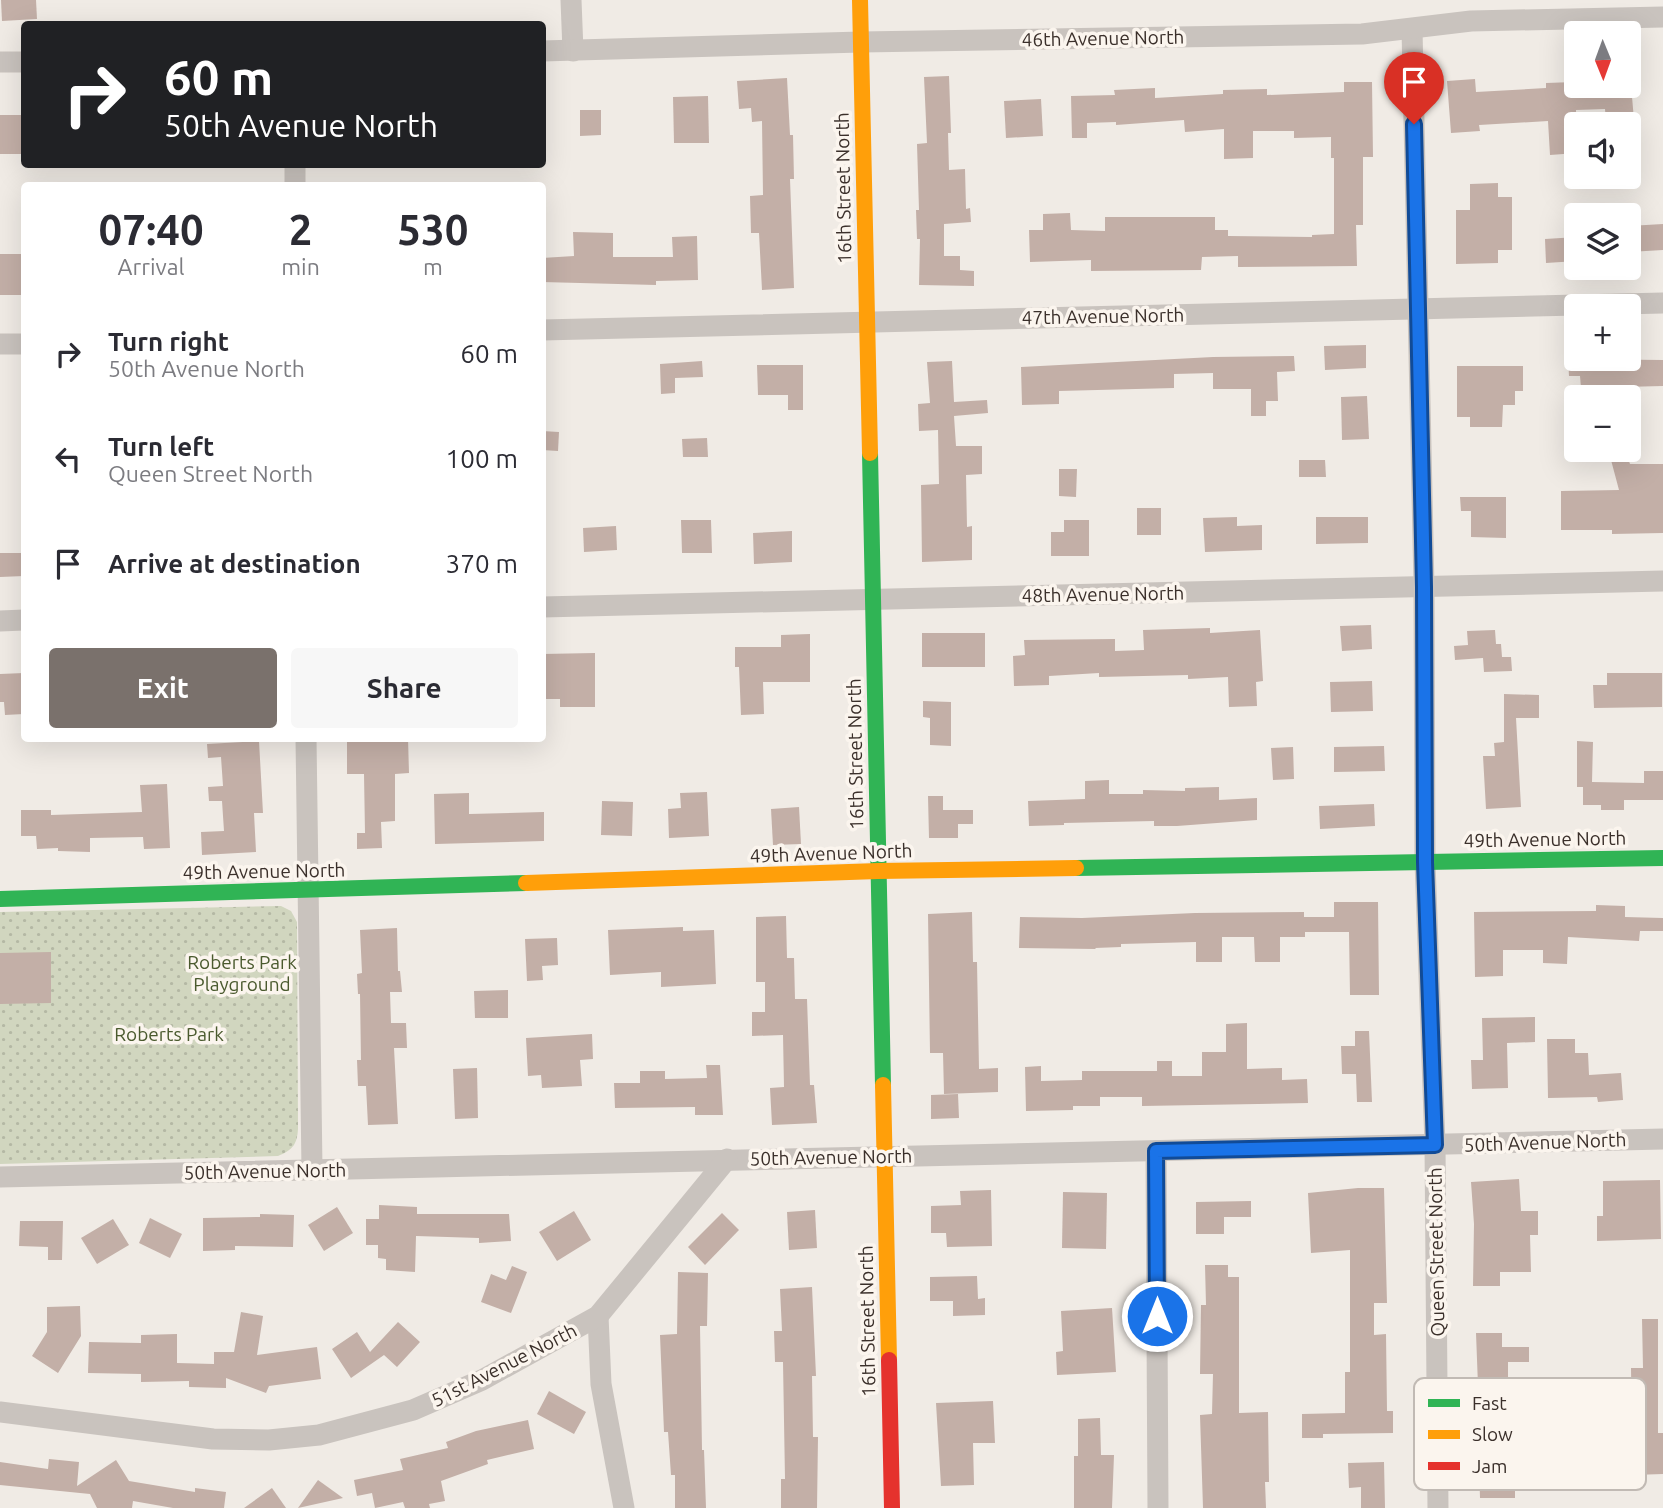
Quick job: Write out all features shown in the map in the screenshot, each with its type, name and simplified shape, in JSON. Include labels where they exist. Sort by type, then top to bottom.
[{"type":"street","points":[[571,0],[573,51]]},
{"type":"street","name":"16th Street North","points":[[860,0],[892,1508]]},
{"type":"street","name":"46th Avenue North","points":[[546,51],[861,42],[1362,34],[1412,29],[1436,23],[1663,16]]},
{"type":"street","name":"Queen Street North","points":[[1412,29],[1424,587],[1425,862],[1435,1145],[1437,1378]]},
{"type":"street","points":[[0,62],[21,62]]},
{"type":"street","name":"47th Avenue North","points":[[546,330],[1663,303]]},
{"type":"street","points":[[0,344],[21,344]]},
{"type":"street","name":"48th Avenue North","points":[[546,607],[1663,581]]},
{"type":"street","points":[[0,621],[21,620]]},
{"type":"street","points":[[306,742],[312,1169]]},
{"type":"street","name":"49th Avenue North","points":[[0,899],[878,872],[1663,858]]},
{"type":"street","name":"50th Avenue North","points":[[0,1177],[1663,1139]]},
{"type":"street","points":[[1156,1151],[1158,1508]]},
{"type":"street","name":"51st Avenue North","points":[[0,1412],[213,1439],[270,1440],[319,1435],[425,1405],[482,1380],[598,1316],[727,1159]]},
{"type":"street","points":[[598,1316],[601,1384],[624,1508]]},
{"type":"street","name":"Queen Street North","points":[[1438,1490],[1438,1508]]},
{"type":"green space","name":"Roberts Park","points":[[281,906],[291,911],[297,922],[298,1129],[297,1139],[291,1149],[278,1156],[0,1164],[0,912]]},
{"type":"building","points":[[1,0],[36,0],[37,19],[2,21]]},
{"type":"building","points":[[949,76],[949,170],[965,169],[966,209],[970,208],[971,222],[944,224],[944,256],[960,256],[960,270],[974,271],[974,286],[919,285],[917,144],[927,143],[924,77]]},
{"type":"building","points":[[787,78],[790,135],[793,135],[794,179],[790,179],[794,288],[762,290],[759,233],[751,233],[750,196],[763,195],[762,121],[752,122],[751,108],[739,109],[737,81]]},
{"type":"building","points":[[1475,79],[1476,92],[1546,88],[1546,83],[1564,82],[1564,98],[1632,98],[1633,112],[1605,112],[1605,109],[1564,112],[1564,154],[1550,155],[1548,121],[1479,125],[1480,131],[1451,133],[1447,81]]},
{"type":"building","points":[[1344,82],[1372,82],[1373,157],[1363,157],[1363,225],[1356,225],[1357,266],[1238,267],[1238,256],[1202,257],[1201,270],[1091,271],[1091,260],[1030,262],[1029,230],[1043,230],[1043,214],[1070,213],[1071,230],[1105,231],[1105,217],[1215,217],[1215,230],[1228,230],[1228,236],[1312,237],[1334,234],[1334,158],[1331,158],[1331,137],[1294,138],[1294,131],[1253,131],[1253,158],[1224,159],[1224,129],[1185,132],[1184,120],[1116,125],[1116,122],[1087,123],[1087,138],[1072,138],[1071,96],[1115,95],[1114,90],[1155,88],[1155,98],[1223,94],[1223,90],[1267,89],[1267,95],[1344,92]]},
{"type":"building","points":[[708,96],[709,143],[674,143],[673,97]]},
{"type":"building","points":[[1041,99],[1043,136],[1006,138],[1004,101]]},
{"type":"building","points":[[580,110],[601,110],[601,135],[580,136]]},
{"type":"building","points":[[0,115],[21,115],[21,154],[0,154]]},
{"type":"building","points":[[1498,183],[1498,197],[1512,197],[1512,250],[1498,250],[1498,263],[1456,264],[1456,210],[1470,210],[1470,184]]},
{"type":"building","points":[[1663,224],[1663,250],[1641,251],[1641,225]]},
{"type":"building","points":[[573,232],[613,233],[613,257],[673,257],[672,237],[697,236],[698,280],[656,281],[656,285],[546,282],[546,258],[574,256]]},
{"type":"building","points":[[1564,238],[1564,262],[1546,263],[1545,239]]},
{"type":"building","points":[[0,254],[21,254],[21,295],[0,295]]},
{"type":"building","points":[[1366,345],[1366,368],[1325,370],[1324,346]]},
{"type":"building","points":[[1294,356],[1295,371],[1277,372],[1278,401],[1266,401],[1266,416],[1251,416],[1251,389],[1213,389],[1213,373],[1174,374],[1174,388],[1059,391],[1059,404],[1022,405],[1021,367],[1213,357]]},
{"type":"building","points":[[1641,360],[1663,360],[1663,386],[1581,385],[1580,376],[1569,376],[1569,371],[1641,371]]},
{"type":"building","points":[[702,361],[703,377],[675,378],[675,393],[661,394],[660,364]]},
{"type":"building","points":[[952,361],[954,402],[987,400],[988,413],[954,416],[956,446],[982,446],[982,474],[966,475],[967,527],[972,526],[972,560],[922,562],[921,485],[939,484],[938,430],[919,431],[918,404],[930,403],[927,362]]},
{"type":"building","points":[[757,365],[803,365],[803,410],[788,410],[788,395],[758,395]]},
{"type":"building","points":[[1457,366],[1523,366],[1523,391],[1515,391],[1515,405],[1503,405],[1502,427],[1470,427],[1470,417],[1457,417]]},
{"type":"building","points":[[1367,396],[1369,439],[1342,440],[1341,397]]},
{"type":"building","points":[[546,431],[559,432],[558,451],[546,450]]},
{"type":"building","points":[[707,438],[708,457],[683,457],[682,439]]},
{"type":"building","points":[[1299,460],[1325,460],[1326,477],[1299,477]]},
{"type":"building","points":[[1612,462],[1663,464],[1663,533],[1612,534],[1612,530],[1561,530],[1561,491],[1619,490]]},
{"type":"building","points":[[1059,469],[1077,469],[1076,497],[1059,496]]},
{"type":"building","points":[[1460,497],[1506,497],[1506,538],[1471,537],[1471,511],[1461,511]]},
{"type":"building","points":[[1137,508],[1161,508],[1161,535],[1137,535]]},
{"type":"building","points":[[1237,517],[1237,526],[1262,525],[1262,550],[1205,552],[1203,518]]},
{"type":"building","points":[[1316,517],[1368,517],[1368,543],[1316,544]]},
{"type":"building","points":[[681,520],[711,520],[712,553],[682,553]]},
{"type":"building","points":[[1064,520],[1089,520],[1089,556],[1051,556],[1051,532],[1064,532]]},
{"type":"building","points":[[616,526],[617,550],[584,552],[583,528]]},
{"type":"building","points":[[792,531],[792,562],[754,564],[753,533]]},
{"type":"building","points":[[0,553],[21,553],[21,576],[0,577]]},
{"type":"building","points":[[1371,625],[1372,649],[1342,651],[1340,626]]},
{"type":"building","points":[[1210,628],[1210,633],[1260,630],[1263,681],[1256,682],[1257,706],[1229,707],[1228,677],[1099,677],[1099,673],[1049,676],[1049,685],[1014,686],[1013,656],[1025,655],[1024,640],[1115,639],[1115,651],[1144,650],[1143,630]]},
{"type":"building","points":[[1495,630],[1496,644],[1501,644],[1502,657],[1511,657],[1512,671],[1484,672],[1483,658],[1455,660],[1454,646],[1468,645],[1467,631]]},
{"type":"building","points":[[922,633],[985,633],[985,667],[922,667]]},
{"type":"building","points":[[810,634],[810,682],[763,682],[764,714],[741,715],[739,667],[735,667],[735,647],[781,647],[781,635]]},
{"type":"building","points":[[595,653],[595,707],[560,707],[560,699],[546,699],[546,654]]},
{"type":"building","points":[[21,673],[21,714],[5,715],[4,702],[0,702],[0,674]]},
{"type":"building","points":[[1607,673],[1662,673],[1662,707],[1594,708],[1593,685],[1607,685]]},
{"type":"building","points":[[1372,681],[1373,711],[1331,712],[1330,682]]},
{"type":"building","points":[[1504,694],[1539,695],[1539,718],[1516,718],[1521,807],[1486,809],[1483,756],[1495,756],[1494,743],[1504,742]]},
{"type":"building","points":[[923,701],[951,702],[951,746],[930,745],[930,718],[923,717]]},
{"type":"building","points":[[1577,741],[1593,742],[1592,782],[1644,783],[1644,771],[1663,771],[1663,800],[1624,800],[1624,810],[1601,810],[1601,805],[1583,805],[1583,787],[1577,787]]},
{"type":"building","points":[[259,742],[263,813],[254,813],[256,852],[202,855],[201,832],[224,831],[222,801],[209,801],[208,787],[223,786],[221,757],[208,758],[207,744]]},
{"type":"building","points":[[347,742],[408,742],[409,773],[395,774],[395,821],[381,822],[382,848],[357,849],[357,833],[365,833],[364,774],[347,774]]},
{"type":"building","points":[[1384,746],[1385,771],[1334,772],[1334,747]]},
{"type":"building","points":[[1293,747],[1294,779],[1273,780],[1271,748]]},
{"type":"building","points":[[1109,780],[1109,794],[1143,794],[1143,790],[1185,791],[1185,788],[1219,787],[1219,800],[1257,798],[1257,820],[1177,826],[1154,826],[1154,821],[1029,826],[1028,801],[1085,799],[1085,781]]},
{"type":"building","points":[[167,784],[170,848],[144,849],[143,837],[90,838],[90,852],[58,851],[58,848],[37,849],[36,836],[21,836],[21,810],[51,810],[51,815],[142,812],[140,785]]},
{"type":"building","points":[[707,792],[709,836],[669,838],[668,809],[681,808],[680,793]]},
{"type":"building","points":[[469,793],[469,814],[544,812],[544,841],[435,844],[434,794]]},
{"type":"building","points":[[928,796],[943,796],[943,810],[973,810],[973,824],[958,824],[958,838],[929,838]]},
{"type":"building","points":[[602,801],[633,802],[632,836],[601,835]]},
{"type":"building","points":[[1374,804],[1375,826],[1320,829],[1319,806]]},
{"type":"building","points":[[799,807],[801,844],[773,845],[771,809]]},
{"type":"building","points":[[1334,902],[1378,902],[1379,995],[1350,995],[1349,932],[1305,932],[1305,937],[1280,937],[1280,962],[1255,962],[1254,937],[1222,937],[1222,962],[1196,962],[1196,942],[1121,944],[1121,947],[1096,949],[1019,948],[1020,917],[1304,912],[1304,917],[1334,917]]},
{"type":"building","points":[[1596,905],[1625,906],[1625,917],[1663,918],[1663,931],[1640,931],[1639,941],[1568,937],[1567,964],[1543,963],[1543,950],[1503,950],[1503,976],[1475,977],[1474,912],[1596,911]]},
{"type":"building","points":[[972,912],[973,962],[977,962],[979,1069],[998,1068],[998,1092],[944,1094],[943,1053],[930,1053],[928,914]]},
{"type":"building","points":[[786,916],[787,958],[794,958],[795,999],[807,999],[810,1085],[814,1085],[817,1123],[772,1125],[770,1088],[784,1087],[783,1035],[752,1036],[752,1012],[765,1012],[765,982],[756,982],[756,917]]},
{"type":"building","points":[[683,927],[683,931],[714,930],[716,984],[661,987],[661,972],[610,975],[608,930]]},
{"type":"building","points":[[397,928],[398,971],[402,992],[390,992],[391,1023],[406,1023],[407,1048],[394,1048],[398,1124],[368,1125],[366,1086],[358,1086],[357,1060],[361,1060],[357,974],[362,973],[360,930]]},
{"type":"building","points":[[557,938],[558,965],[542,966],[543,980],[527,981],[525,939]]},
{"type":"building","points":[[51,952],[51,1003],[0,1004],[0,953]]},
{"type":"building","points":[[508,990],[508,1018],[475,1018],[474,991]]},
{"type":"building","points":[[1535,1017],[1535,1042],[1507,1043],[1508,1088],[1472,1089],[1471,1060],[1483,1060],[1482,1018]]},
{"type":"building","points":[[1247,1023],[1247,1069],[1282,1068],[1282,1080],[1307,1079],[1308,1103],[1142,1106],[1142,1097],[1100,1097],[1100,1106],[1073,1106],[1073,1110],[1026,1111],[1025,1067],[1041,1066],[1041,1081],[1082,1080],[1082,1071],[1157,1071],[1157,1061],[1172,1061],[1172,1076],[1202,1076],[1202,1052],[1226,1052],[1226,1024]]},
{"type":"building","points":[[1355,1031],[1369,1031],[1372,1102],[1357,1102],[1356,1074],[1342,1074],[1341,1046],[1355,1046]]},
{"type":"building","points":[[592,1034],[593,1059],[580,1060],[582,1086],[542,1088],[541,1075],[528,1076],[526,1038]]},
{"type":"building","points":[[1547,1039],[1575,1039],[1575,1053],[1588,1053],[1589,1075],[1621,1073],[1623,1100],[1598,1102],[1597,1097],[1548,1098]]},
{"type":"building","points":[[706,1065],[720,1065],[723,1115],[695,1115],[695,1107],[615,1108],[614,1083],[640,1083],[640,1071],[665,1071],[665,1079],[707,1078]]},
{"type":"building","points":[[477,1068],[478,1118],[455,1119],[453,1069]]},
{"type":"building","points":[[958,1094],[959,1118],[931,1119],[931,1095]]},
{"type":"building","points":[[1519,1179],[1521,1211],[1538,1211],[1538,1235],[1530,1235],[1531,1272],[1500,1272],[1500,1286],[1473,1286],[1474,1224],[1471,1182]]},
{"type":"building","points":[[1660,1180],[1661,1239],[1597,1241],[1597,1216],[1603,1216],[1603,1181]]},
{"type":"building","points":[[1384,1188],[1387,1303],[1374,1303],[1374,1335],[1386,1334],[1387,1411],[1393,1411],[1393,1433],[1323,1434],[1323,1438],[1302,1438],[1302,1414],[1345,1413],[1345,1372],[1350,1372],[1350,1250],[1311,1253],[1308,1193]]},
{"type":"building","points":[[991,1190],[992,1246],[947,1247],[946,1233],[931,1233],[931,1206],[961,1205],[960,1191]]},
{"type":"building","points":[[1063,1192],[1107,1193],[1106,1249],[1062,1248]]},
{"type":"building","points":[[1251,1201],[1251,1217],[1224,1217],[1224,1234],[1196,1234],[1196,1202]]},
{"type":"building","points":[[379,1205],[417,1207],[417,1214],[509,1214],[511,1241],[479,1243],[479,1238],[416,1236],[415,1272],[386,1270],[386,1259],[378,1258],[378,1245],[366,1245],[366,1219],[379,1219]]},
{"type":"building","points":[[337,1207],[353,1233],[324,1251],[308,1225]]},
{"type":"building","points":[[815,1210],[817,1248],[789,1250],[787,1212]]},
{"type":"building","points":[[574,1211],[591,1240],[557,1261],[539,1232]]},
{"type":"building","points":[[722,1213],[739,1230],[705,1265],[688,1247]]},
{"type":"building","points":[[260,1214],[294,1215],[293,1247],[235,1246],[235,1250],[203,1251],[203,1218],[260,1217]]},
{"type":"building","points":[[150,1218],[182,1234],[170,1258],[139,1243]]},
{"type":"building","points":[[113,1219],[129,1245],[97,1264],[81,1238]]},
{"type":"building","points":[[20,1221],[63,1221],[62,1260],[48,1260],[48,1247],[19,1246]]},
{"type":"building","points":[[1205,1265],[1228,1265],[1228,1277],[1239,1277],[1239,1413],[1268,1412],[1269,1482],[1265,1482],[1266,1508],[1203,1508],[1200,1415],[1212,1414],[1213,1374],[1200,1374],[1201,1305],[1206,1305]]},
{"type":"building","points":[[512,1266],[527,1272],[511,1313],[481,1302],[491,1274],[506,1280]]},
{"type":"building","points":[[678,1272],[708,1273],[707,1326],[700,1326],[706,1508],[675,1508],[675,1475],[671,1475],[668,1432],[664,1432],[660,1335],[677,1334]]},
{"type":"building","points":[[977,1276],[978,1299],[985,1298],[985,1315],[953,1316],[953,1301],[930,1301],[930,1277]]},
{"type":"building","points":[[812,1287],[816,1376],[812,1376],[813,1437],[818,1437],[817,1508],[781,1508],[781,1479],[785,1479],[783,1362],[775,1362],[774,1331],[782,1331],[780,1289]]},
{"type":"building","points":[[80,1306],[81,1336],[58,1373],[32,1356],[47,1332],[47,1307]]},
{"type":"building","points":[[1112,1308],[1116,1372],[1057,1375],[1056,1352],[1063,1351],[1061,1311]]},
{"type":"building","points":[[241,1312],[263,1316],[257,1355],[317,1347],[321,1379],[269,1386],[266,1393],[226,1378],[226,1388],[189,1387],[189,1381],[141,1382],[141,1374],[88,1373],[89,1342],[141,1343],[141,1335],[177,1334],[177,1363],[214,1364],[214,1352],[234,1352]]},
{"type":"building","points":[[1642,1319],[1658,1319],[1658,1433],[1663,1433],[1663,1474],[1646,1475],[1646,1378],[1631,1378],[1631,1368],[1643,1368]]},
{"type":"building","points":[[398,1322],[420,1342],[397,1367],[384,1355],[351,1378],[332,1349],[357,1332],[370,1352]]},
{"type":"building","points":[[1476,1333],[1502,1333],[1502,1347],[1529,1347],[1529,1362],[1508,1362],[1508,1378],[1478,1378]]},
{"type":"building","points":[[549,1391],[586,1412],[574,1434],[537,1414]]},
{"type":"building","points":[[993,1401],[995,1443],[973,1443],[974,1485],[941,1486],[936,1403]]},
{"type":"building","points":[[1100,1418],[1101,1455],[1114,1455],[1112,1508],[1074,1508],[1074,1456],[1078,1456],[1078,1419]]},
{"type":"building","points":[[528,1420],[534,1449],[487,1460],[488,1464],[441,1481],[445,1501],[429,1504],[430,1508],[405,1508],[403,1502],[375,1508],[372,1493],[357,1496],[354,1480],[403,1470],[400,1459],[448,1448],[446,1442],[476,1431]]},
{"type":"building","points":[[49,1459],[79,1462],[77,1486],[116,1460],[129,1481],[195,1492],[195,1488],[226,1492],[224,1508],[173,1508],[133,1501],[132,1508],[97,1508],[90,1494],[0,1485],[0,1462],[48,1469]]},
{"type":"building","points":[[1384,1462],[1385,1508],[1361,1508],[1361,1487],[1349,1488],[1348,1463]]},
{"type":"building","points":[[318,1480],[343,1498],[298,1508]]},
{"type":"building","points":[[272,1488],[286,1508],[244,1508]]},
{"type":"building","points":[[1480,1490],[1515,1490],[1515,1498],[1480,1498]]},
{"type":"traffic: fast","points":[[870,453],[883,1085]]},
{"type":"traffic: fast","points":[[1076,868],[1663,858]]},
{"type":"traffic: fast","points":[[0,899],[526,883]]},
{"type":"traffic: slow","points":[[860,0],[870,453]]},
{"type":"traffic: slow","points":[[526,883],[878,871],[1076,868]]},
{"type":"traffic: slow","points":[[883,1085],[889,1360]]},
{"type":"traffic: jam","points":[[889,1360],[892,1508]]},
{"type":"route","points":[[1157,1316],[1156,1151],[1435,1145],[1425,862],[1424,587],[1414,124]]},
{"type":"park label","name":"Roberts Park Playground","points":[[242,973]]}]
